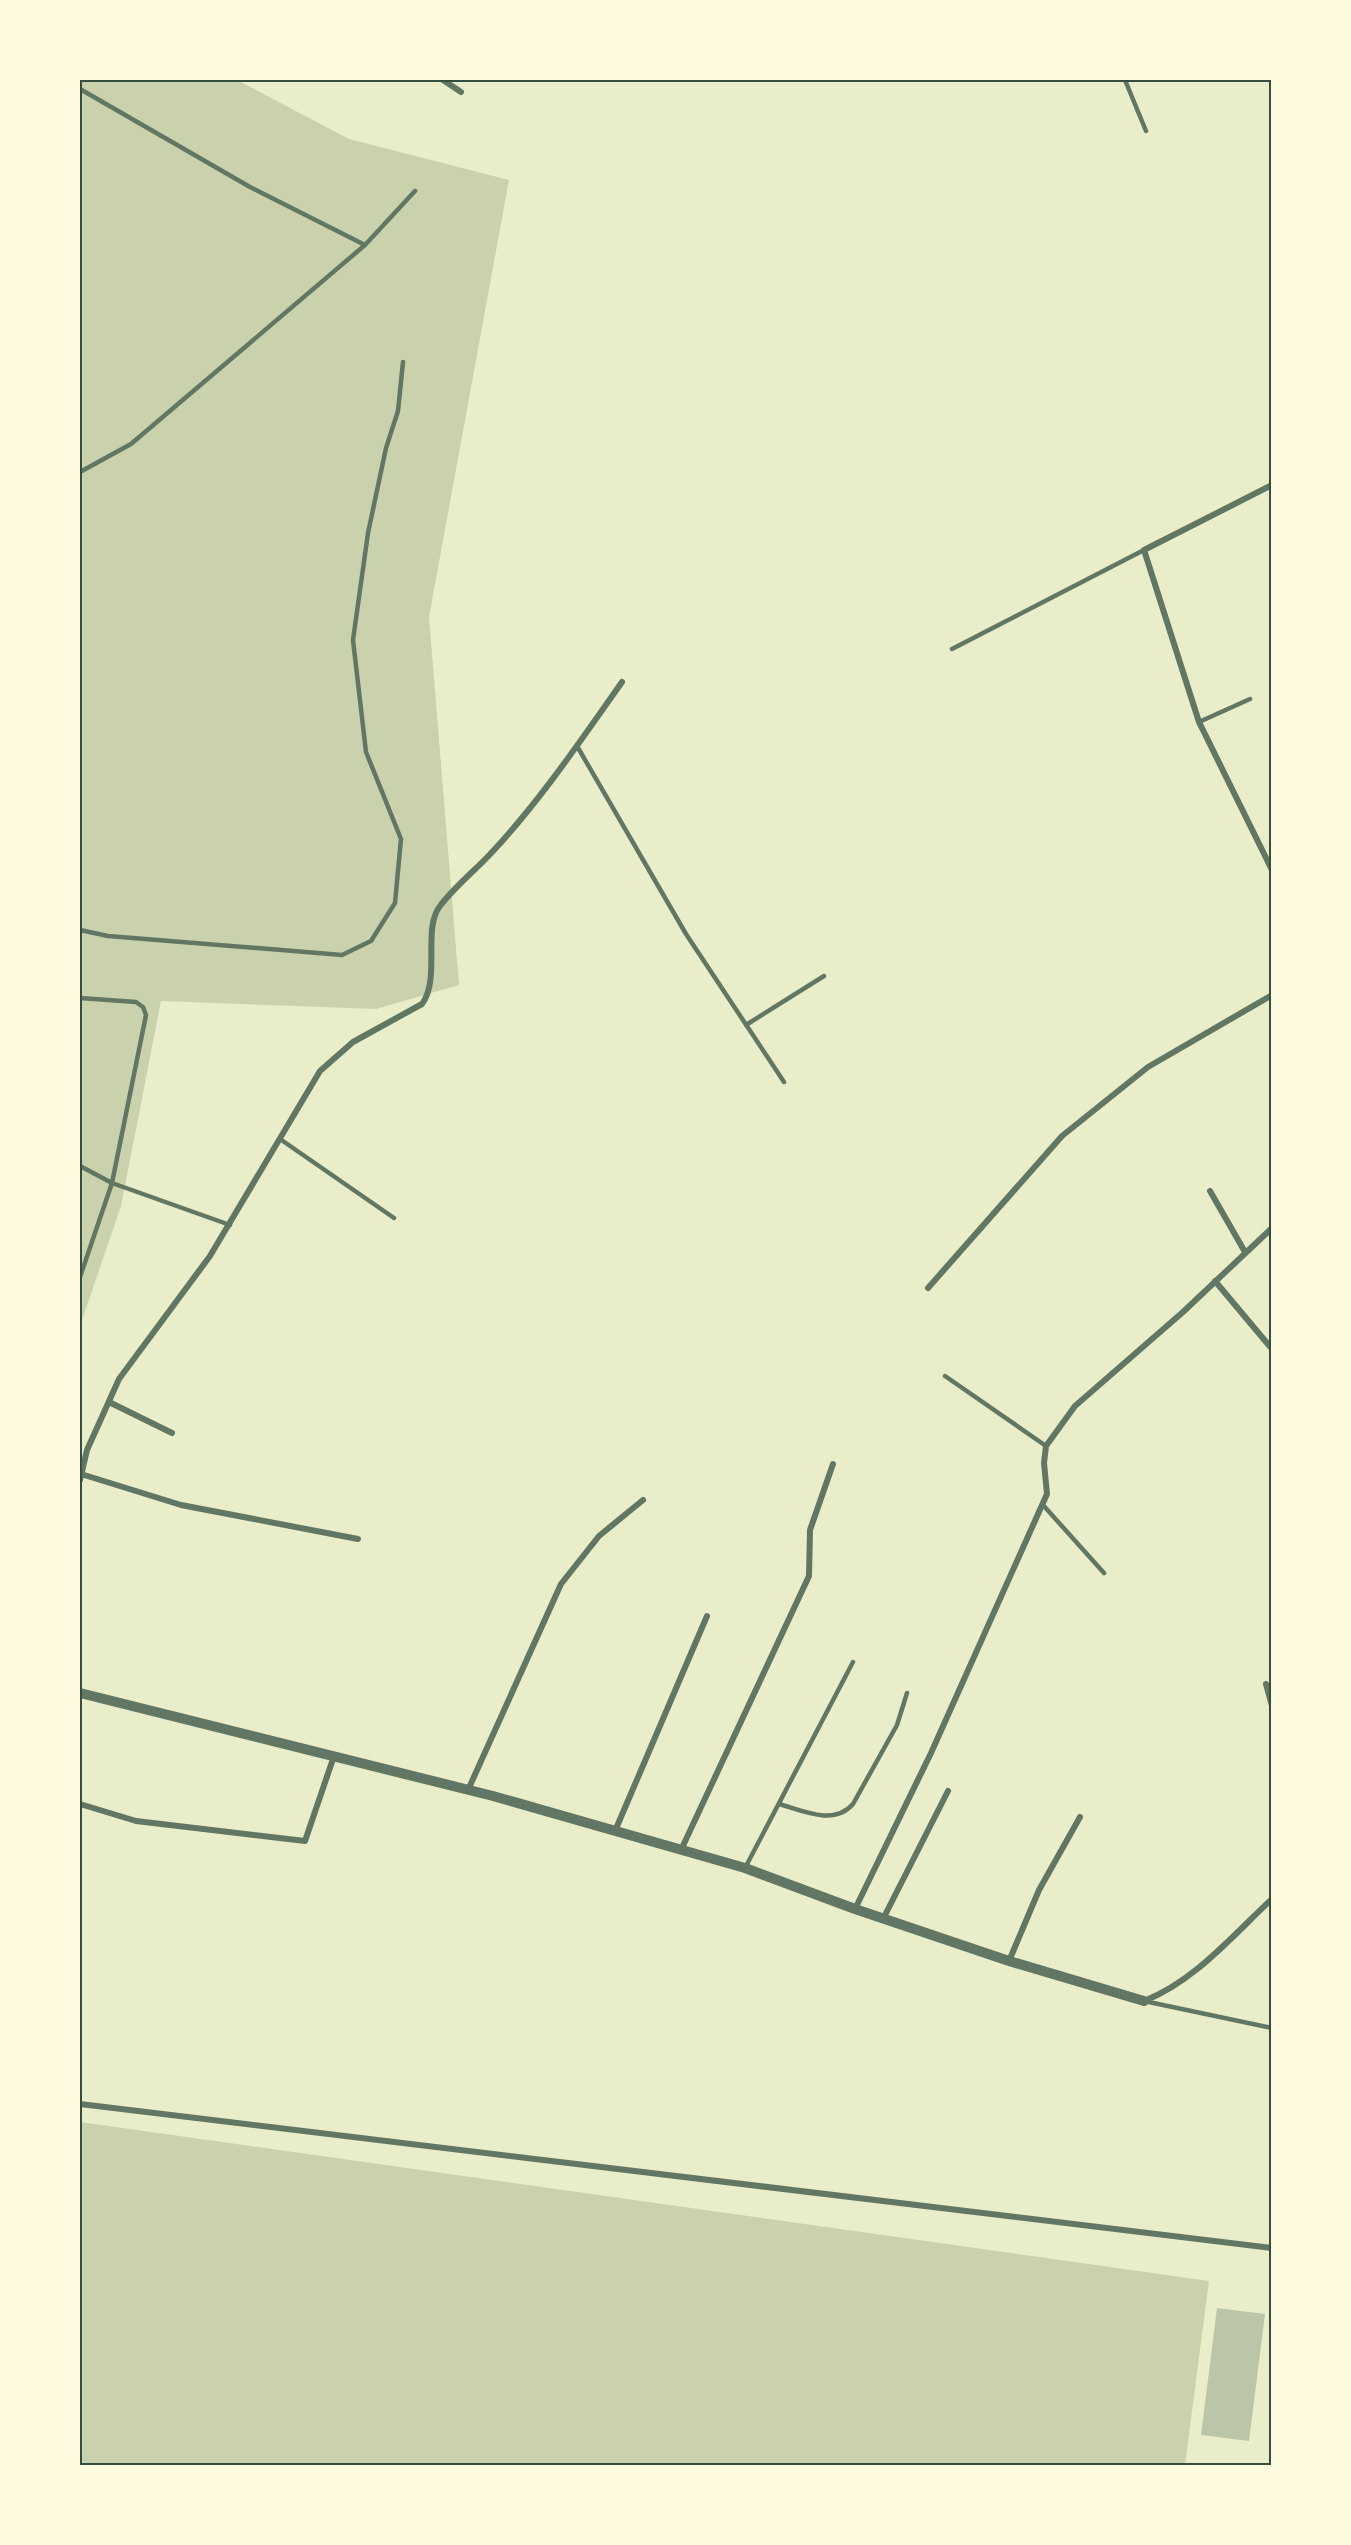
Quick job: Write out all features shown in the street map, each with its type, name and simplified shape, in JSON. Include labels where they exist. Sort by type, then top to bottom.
[{"type":"street","points":[[443,80],[461,92]]},
{"type":"street","points":[[1272,485],[1144,549],[1199,722],[1272,870]]},
{"type":"street","points":[[358,1539],[181,1505],[80,1477],[87,1450],[119,1379],[210,1256],[320,1071],[353,1042],[422,1004],[430,993],[434,927],[438,907],[494,851],[555,779],[621,682]]},
{"type":"street","points":[[928,1288],[1062,1136],[1148,1067],[1272,995]]},
{"type":"street","points":[[1210,1191],[1245,1251]]},
{"type":"street","points":[[855,1909],[931,1753],[1043,1505],[1047,1494],[1044,1463],[1046,1446],[1075,1406],[1272,1228]]},
{"type":"street","points":[[1215,1281],[1272,1349]]},
{"type":"street","points":[[109,1402],[172,1433]]},
{"type":"street","points":[[681,1850],[809,1576],[810,1530],[833,1464]]},
{"type":"street","points":[[468,1790],[561,1584],[599,1536],[643,1500]]},
{"type":"street","points":[[615,1831],[707,1616]]},
{"type":"street","points":[[1266,1684],[1272,1706]]},
{"type":"street","points":[[80,1693],[468,1790],[745,1868],[883,1919],[1009,1961],[1144,2001],[1165,1992],[1197,1969],[1272,1899]]},
{"type":"street","points":[[80,1804],[136,1821],[305,1841],[334,1756]]},
{"type":"street","points":[[883,1919],[948,1791]]},
{"type":"street","points":[[1009,1961],[1039,1890],[1080,1817]]},
{"type":"street","points":[[80,2104],[1272,2248]]},
{"type":"lane","points":[[1125,80],[1146,130]]},
{"type":"lane","points":[[80,89],[250,187],[365,245]]},
{"type":"lane","points":[[80,472],[131,444],[365,245],[415,191]]},
{"type":"lane","points":[[80,930],[108,936],[342,955],[371,941],[395,903],[401,839],[366,752],[353,640],[368,533],[386,448],[398,411],[404,362]]},
{"type":"lane","points":[[952,649],[1144,549]]},
{"type":"lane","points":[[1199,722],[1250,699]]},
{"type":"lane","points":[[577,746],[686,934],[784,1082]]},
{"type":"lane","points":[[746,1025],[824,976]]},
{"type":"lane","points":[[80,998],[136,1002],[143,1007],[146,1015],[112,1183],[80,1277]]},
{"type":"lane","points":[[280,1139],[394,1218]]},
{"type":"lane","points":[[80,1166],[112,1183],[230,1225]]},
{"type":"lane","points":[[945,1376],[1046,1446]]},
{"type":"lane","points":[[1043,1505],[1104,1573]]},
{"type":"lane","points":[[745,1868],[853,1662]]},
{"type":"lane","points":[[779,1804],[826,1816],[845,1814],[853,1804],[897,1725],[907,1693]]},
{"type":"lane","points":[[1144,2001],[1272,2028]]},
{"type":"green space","points":[[80,80],[237,80],[349,139],[509,180],[429,617],[459,985],[376,1009],[161,1001],[121,1206],[80,1326]]},
{"type":"green space","points":[[80,2122],[1209,2281],[1185,2465],[80,2465]]},
{"type":"building","points":[[1217,2308],[1265,2314],[1249,2441],[1201,2435]]}]
